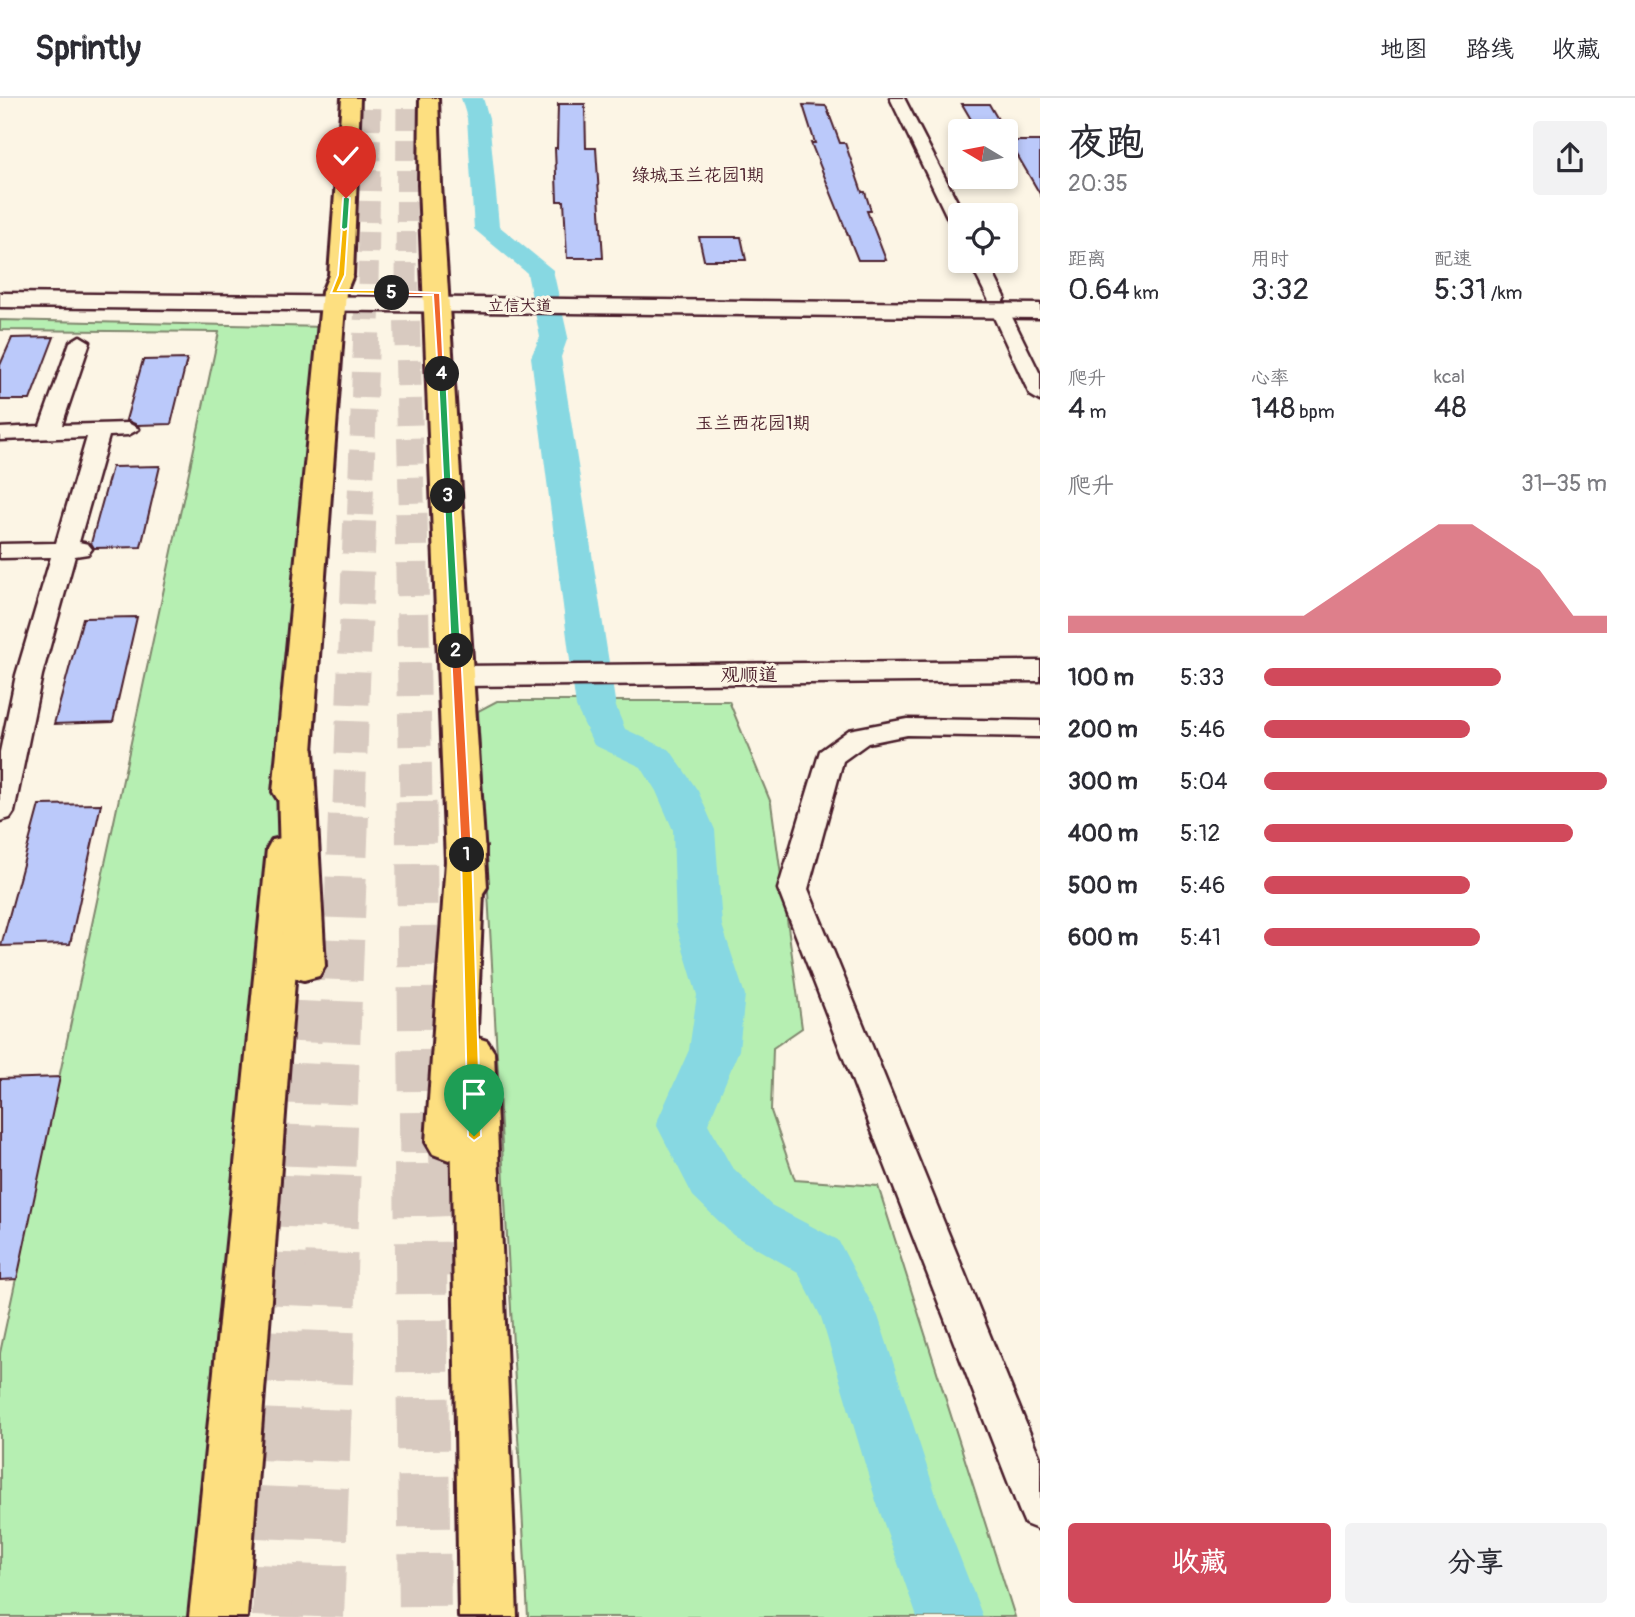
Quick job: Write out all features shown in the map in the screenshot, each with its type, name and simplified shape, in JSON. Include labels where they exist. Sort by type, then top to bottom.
[{"type":"main road","points":[[218,1617],[334,298],[341,275],[351,98]]},
{"type":"main road","points":[[429,98],[430,185],[466,847],[488,1617]]},
{"type":"main road","points":[[295,750],[304,966]]},
{"type":"main road","points":[[449,1142],[466,847]]},
{"type":"street","points":[[897,98],[949,203]]},
{"type":"street","points":[[903,98],[956,203]]},
{"type":"street","points":[[985,273],[1040,378]]},
{"type":"street","points":[[990,273],[1040,395]]},
{"type":"street","name":"立信大道","points":[[0,287],[334,298]]},
{"type":"street","name":"立信大道","points":[[1002,304],[1040,297]]},
{"type":"street","name":"立信大道","points":[[0,300],[586,299],[1002,304],[1040,311]]},
{"type":"street","points":[[49,432],[80,342]]},
{"type":"street","points":[[0,434],[128,429]]},
{"type":"street","points":[[0,813],[4,782],[29,675],[73,549],[100,430]]},
{"type":"street","points":[[0,551],[73,549]]},
{"type":"street","name":"观顺道","points":[[457,680],[1040,671]]},
{"type":"street","name":"观顺道","points":[[619,677],[1040,677]]},
{"type":"street","points":[[1040,729],[906,727],[859,736],[830,757],[793,889],[1040,1510]]},
{"type":"green space","points":[[0,320],[326,327],[213,1617],[0,1617],[0,1353],[219,332],[0,330]]},
{"type":"green space","points":[[497,701],[729,701],[771,803],[802,1028],[773,1048],[771,1111],[795,1180],[878,1186],[1015,1617],[528,1617],[478,711]]},
{"type":"building","points":[[558,104],[585,104],[586,148],[596,148],[603,258],[567,258],[564,201],[557,201],[555,148]]},
{"type":"building","points":[[962,104],[989,104],[998,119],[971,119]]},
{"type":"building","points":[[803,105],[826,106],[840,143],[845,143],[862,192],[865,192],[871,211],[867,211],[886,260],[858,260],[811,143],[815,143]]},
{"type":"building","points":[[1018,141],[1040,141],[1040,194],[1018,156]]},
{"type":"building","points":[[699,237],[741,237],[746,260],[704,260]]},
{"type":"building","points":[[54,337],[30,400],[0,400],[0,365],[12,338]]},
{"type":"building","points":[[187,359],[171,424],[137,425],[126,420],[143,360]]},
{"type":"building","points":[[160,466],[141,547],[94,548],[91,543],[112,467]]},
{"type":"building","points":[[137,617],[113,722],[54,724],[83,618]]},
{"type":"building","points":[[101,804],[70,944],[1,946],[39,805]]},
{"type":"building","points":[[60,1077],[17,1279],[0,1280],[0,1079]]},
{"type":"waterway","points":[[472,98],[478,118],[487,229],[540,270],[554,337],[546,357],[596,707],[608,736],[656,759],[677,791],[694,830],[699,925],[721,995],[714,1050],[682,1124],[712,1181],[752,1220],[818,1256],[849,1316],[907,1501],[950,1617]]},
{"type":"tunnel","points":[[368,284],[371,98]]},
{"type":"tunnel","points":[[406,282],[407,98]]},
{"type":"tunnel","points":[[360,515],[368,282]]},
{"type":"tunnel","points":[[406,282],[412,515]]},
{"type":"tunnel","points":[[349,804],[360,513]]},
{"type":"tunnel","points":[[411,513],[416,804]]},
{"type":"tunnel","points":[[335,1166],[349,802]]},
{"type":"tunnel","points":[[416,802],[420,1166]]},
{"type":"tunnel","points":[[296,1166],[304,966]]},
{"type":"tunnel","points":[[449,1142],[450,1166]]},
{"type":"tunnel","points":[[278,1617],[296,1164]]},
{"type":"tunnel","points":[[318,1617],[335,1164]]},
{"type":"tunnel","points":[[420,1164],[425,1617]]},
{"type":"tunnel","points":[[450,1164],[455,1276]]},
{"type":"district","name":"绿城玉兰花园1期","points":[[698,175]]},
{"type":"district","name":"玉兰西花园1期","points":[[753,423]]},
{"type":"route","points":[[346,198],[341,275],[334,292],[436,293],[466,847],[474,1136]]}]
